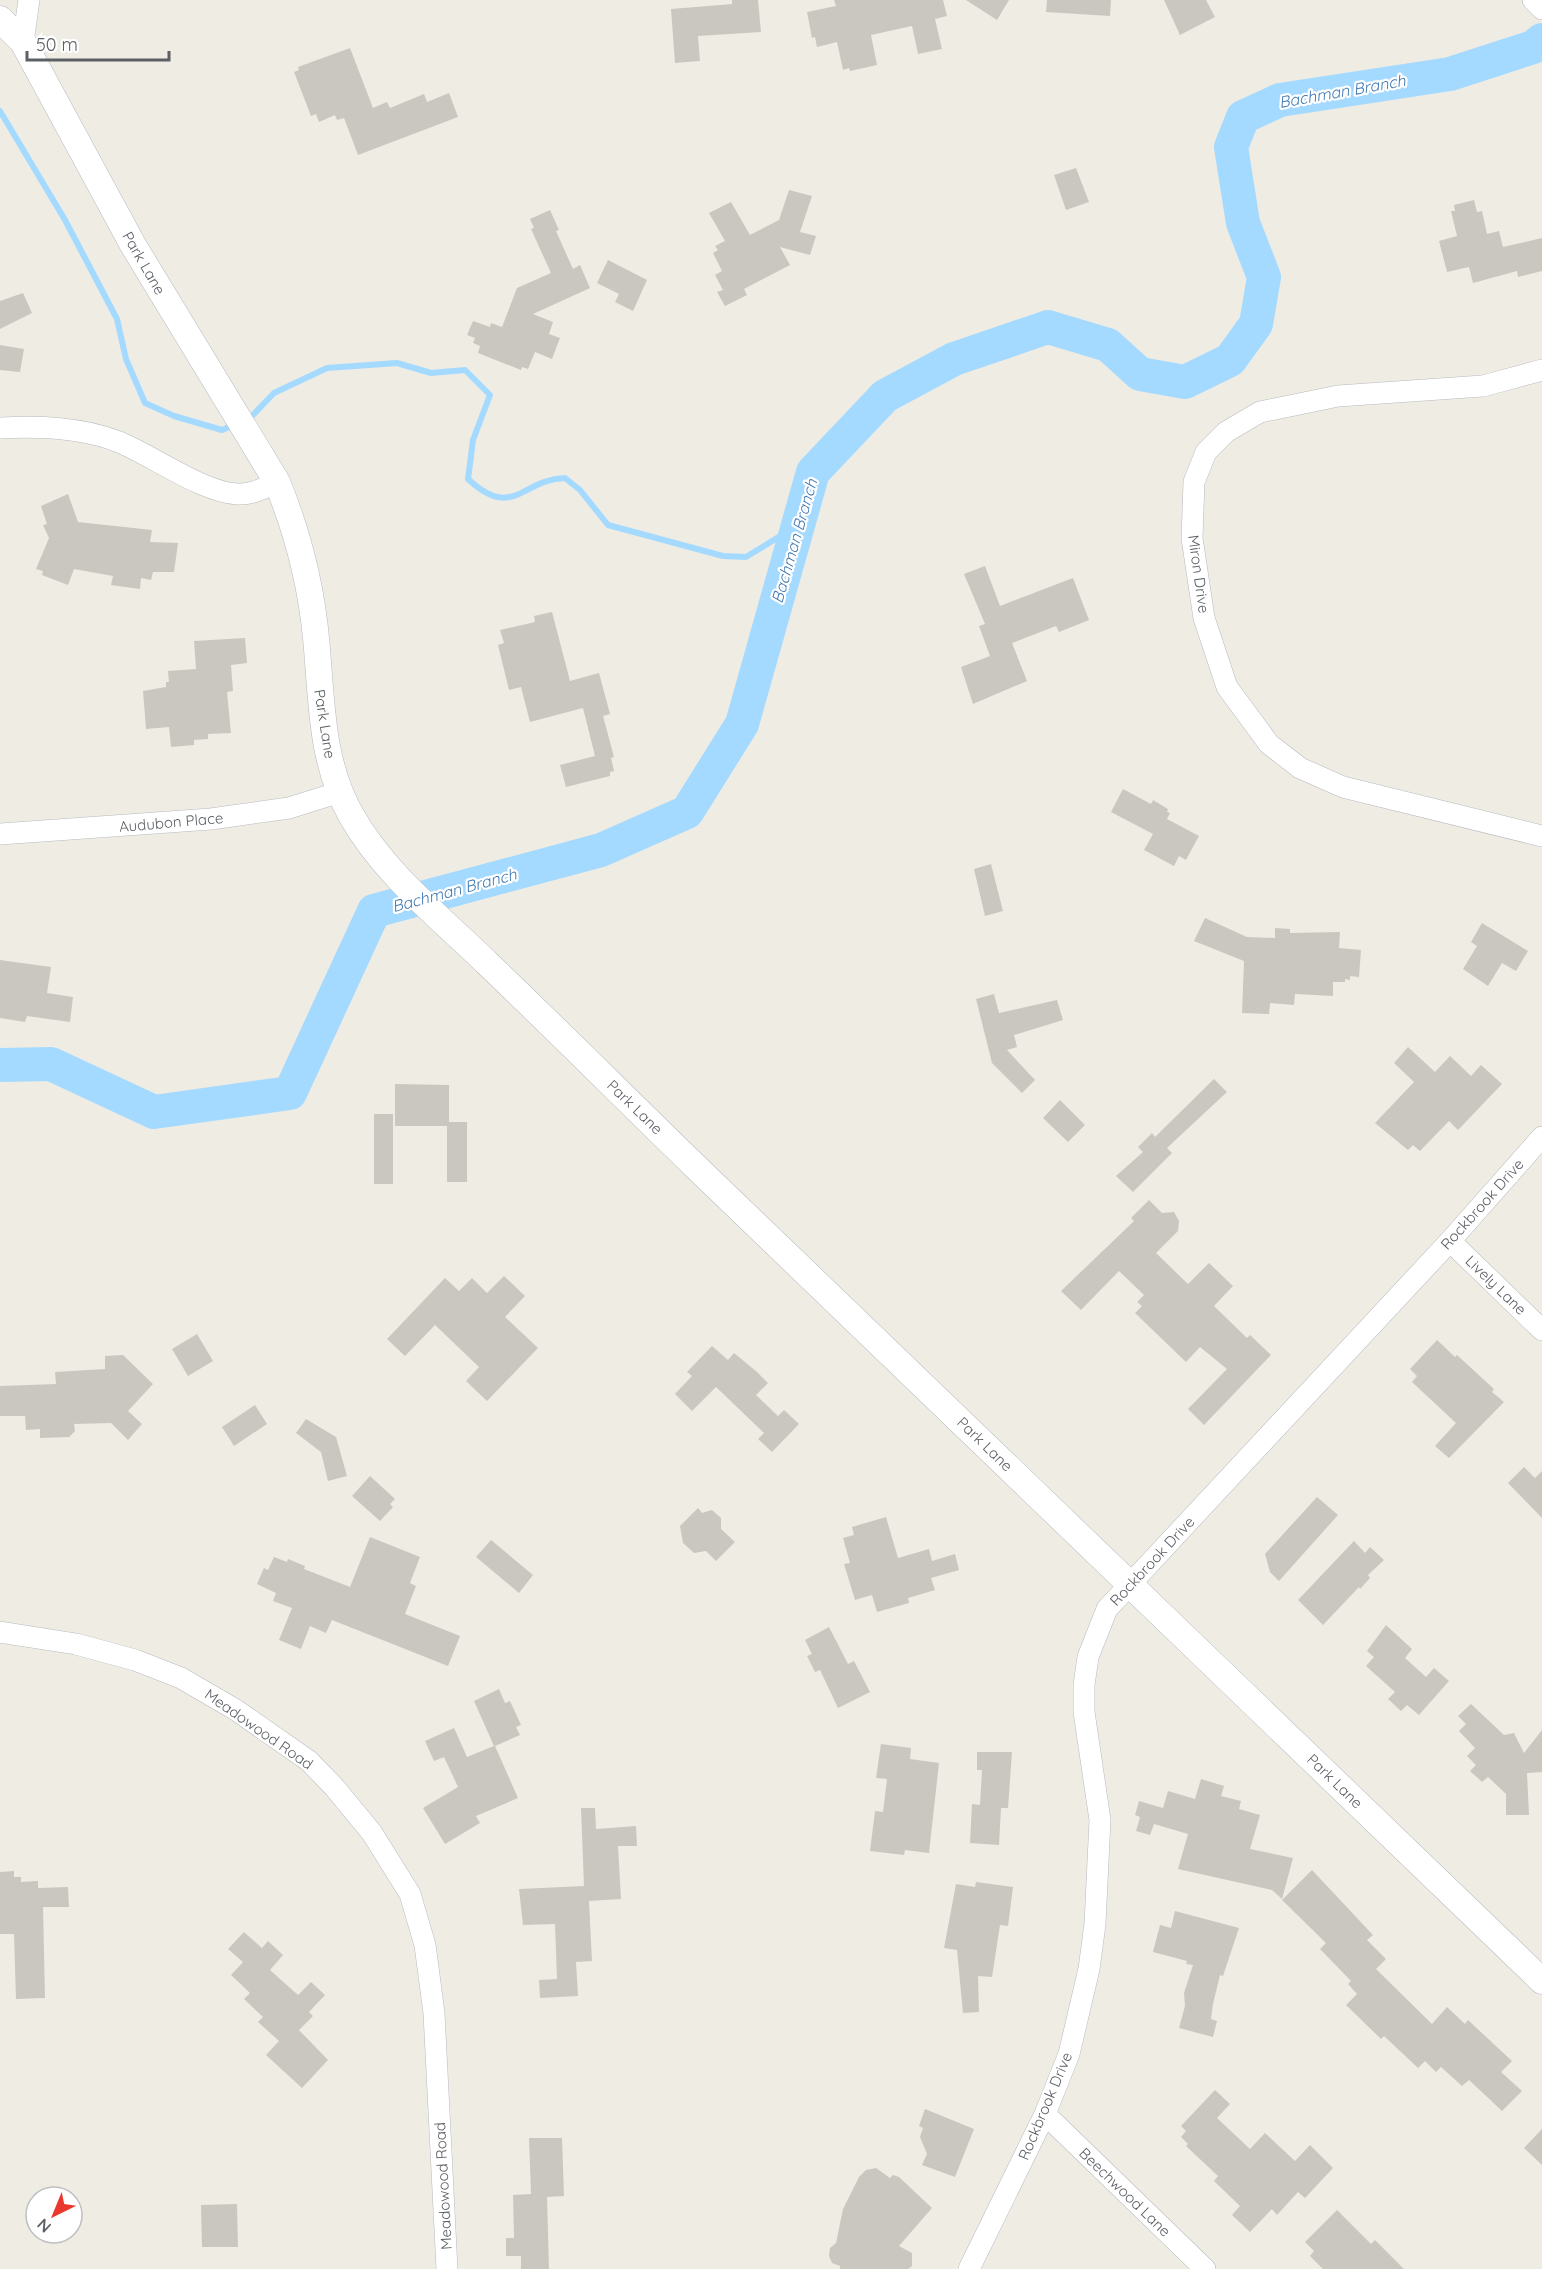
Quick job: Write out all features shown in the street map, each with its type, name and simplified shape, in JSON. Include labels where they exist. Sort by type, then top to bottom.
[{"type":"street","points":[[23,42],[29,0]]},
{"type":"street","points":[[1533,0],[1542,9]]},
{"type":"street","name":"Park Lane","points":[[0,19],[23,42],[133,245],[232,409],[253,439],[277,482],[290,515],[302,559],[316,635],[320,702],[327,750],[339,792],[363,835],[402,881],[1542,1981]]},
{"type":"street","name":"Miron Drive","points":[[1542,370],[1483,386],[1338,396],[1260,412],[1226,432],[1206,452],[1194,482],[1192,538],[1204,618],[1227,687],[1269,744],[1300,768],[1343,787],[1542,836]]},
{"type":"street","points":[[0,428],[51,427],[117,442],[217,490],[238,494],[254,492],[277,482]]},
{"type":"street","name":"Audubon Place","points":[[0,834],[211,819],[289,808],[339,792]]},
{"type":"street","name":"Rockbrook Drive","points":[[969,2269],[1045,2115],[1069,2054],[1089,1969],[1095,1924],[1100,1820],[1084,1712],[1088,1657],[1107,1609],[1450,1241],[1542,1137]]},
{"type":"street","name":"Lively Lane","points":[[1450,1241],[1542,1330]]},
{"type":"street","name":"Meadowood Road","points":[[0,1632],[76,1644],[135,1660],[181,1678],[236,1710],[309,1761],[372,1833],[410,1894],[425,1945],[434,2013],[447,2269]]},
{"type":"street","name":"Beechwood Lane","points":[[1045,2115],[1205,2269]]},
{"type":"building","points":[[732,0],[758,0],[761,32],[698,36],[700,61],[675,63],[671,9],[732,4]]},
{"type":"building","points":[[834,0],[943,0],[947,16],[935,19],[942,49],[918,54],[912,26],[871,35],[877,65],[850,71],[849,68],[843,70],[837,42],[817,47],[815,37],[812,38],[807,12],[836,6]]},
{"type":"building","points":[[966,0],[1009,0],[997,20]]},
{"type":"building","points":[[1047,0],[1111,0],[1110,16],[1046,12]]},
{"type":"building","points":[[1164,0],[1206,0],[1215,17],[1180,35]]},
{"type":"building","points":[[350,48],[373,108],[387,102],[390,108],[424,94],[427,102],[449,93],[458,117],[358,155],[344,118],[337,120],[335,115],[319,122],[316,114],[311,116],[294,72],[299,70],[298,67]]},
{"type":"building","points":[[1076,168],[1089,202],[1066,210],[1054,175]]},
{"type":"building","points":[[789,190],[812,196],[800,232],[816,236],[810,255],[780,247],[790,265],[744,289],[747,295],[725,306],[717,292],[723,290],[715,275],[722,271],[713,253],[718,250],[715,246],[725,241],[709,213],[731,202],[750,235],[779,220]]},
{"type":"building","points":[[1474,200],[1477,212],[1482,211],[1487,234],[1499,231],[1503,247],[1542,238],[1542,271],[1518,277],[1517,271],[1473,283],[1469,267],[1447,272],[1439,241],[1457,236],[1451,211],[1455,211],[1454,205]]},
{"type":"building","points":[[550,210],[559,230],[556,231],[573,269],[580,265],[590,288],[533,314],[553,322],[549,334],[560,338],[552,359],[535,352],[528,369],[522,367],[521,370],[478,353],[480,346],[473,343],[475,338],[467,335],[473,321],[490,327],[491,323],[502,327],[517,288],[551,273],[531,229],[534,228],[530,219]]},
{"type":"building","points":[[608,260],[647,280],[633,311],[615,302],[619,294],[597,283]]},
{"type":"building","points":[[23,293],[32,313],[0,329],[0,301]]},
{"type":"building","points":[[0,345],[24,349],[20,372],[0,370]]},
{"type":"building","points":[[68,494],[78,522],[152,530],[150,542],[178,543],[174,572],[153,572],[151,580],[141,578],[140,589],[111,585],[113,576],[74,569],[68,585],[42,575],[43,571],[36,569],[49,538],[43,525],[47,524],[41,506]]},
{"type":"building","points":[[985,566],[1000,606],[1073,578],[1089,620],[1059,632],[1056,626],[1012,643],[1027,681],[973,704],[961,667],[990,656],[979,626],[985,624],[964,574]]},
{"type":"building","points":[[552,612],[570,681],[599,673],[610,714],[603,716],[614,757],[611,758],[614,771],[610,772],[610,776],[566,787],[560,765],[595,756],[583,708],[530,722],[521,687],[509,690],[498,645],[504,643],[500,630],[535,622],[534,616]]},
{"type":"building","points":[[245,638],[247,663],[231,665],[233,691],[227,692],[231,733],[208,734],[208,739],[194,740],[194,745],[171,747],[169,727],[146,729],[143,691],[166,687],[166,682],[169,682],[168,671],[196,669],[194,641]]},
{"type":"building","points":[[1123,789],[1151,804],[1153,800],[1168,809],[1167,812],[1170,813],[1167,819],[1199,836],[1186,860],[1179,856],[1174,866],[1144,850],[1153,834],[1111,812]]},
{"type":"building","points":[[991,864],[1003,911],[985,916],[974,869]]},
{"type":"building","points":[[1205,918],[1247,937],[1275,938],[1275,928],[1290,929],[1290,933],[1340,932],[1339,948],[1361,950],[1359,977],[1350,976],[1350,980],[1345,979],[1345,982],[1333,982],[1333,996],[1295,994],[1294,1005],[1270,1003],[1269,1014],[1242,1013],[1244,961],[1194,941]]},
{"type":"building","points":[[1482,923],[1528,951],[1516,971],[1502,963],[1488,986],[1463,969],[1477,946],[1471,942]]},
{"type":"building","points":[[0,960],[51,967],[47,993],[73,997],[70,1022],[27,1016],[25,1022],[0,1018]]},
{"type":"building","points":[[994,994],[999,1013],[1057,1000],[1063,1020],[1014,1035],[1017,1047],[1007,1050],[1035,1080],[1022,1093],[992,1063],[976,999]]},
{"type":"building","points":[[1408,1047],[1435,1072],[1450,1056],[1471,1076],[1481,1065],[1502,1084],[1458,1130],[1449,1121],[1420,1151],[1413,1145],[1408,1150],[1375,1123],[1414,1082],[1394,1063]]},
{"type":"building","points":[[1214,1079],[1227,1092],[1167,1148],[1172,1153],[1133,1192],[1116,1176],[1143,1152],[1138,1147],[1152,1133],[1155,1137]]},
{"type":"building","points":[[395,1084],[449,1085],[449,1122],[467,1122],[467,1182],[447,1182],[447,1126],[395,1126]]},
{"type":"building","points":[[1060,1100],[1085,1125],[1068,1142],[1043,1118]]},
{"type":"building","points":[[374,1114],[393,1114],[393,1184],[374,1184]]},
{"type":"building","points":[[1149,1200],[1162,1213],[1174,1212],[1179,1221],[1178,1231],[1156,1253],[1188,1284],[1209,1263],[1233,1286],[1214,1306],[1247,1338],[1250,1335],[1271,1355],[1204,1425],[1188,1409],[1227,1369],[1200,1347],[1186,1362],[1135,1313],[1142,1306],[1137,1302],[1144,1295],[1119,1271],[1081,1310],[1061,1291],[1134,1221],[1131,1218]]},
{"type":"building","points":[[504,1276],[525,1296],[505,1317],[538,1348],[487,1401],[466,1381],[479,1367],[435,1325],[405,1356],[387,1339],[445,1278],[459,1291],[472,1278],[487,1293]]},
{"type":"building","points":[[197,1334],[213,1361],[188,1376],[172,1349]]},
{"type":"building","points":[[1437,1340],[1494,1389],[1492,1392],[1504,1402],[1449,1458],[1435,1446],[1456,1423],[1412,1382],[1417,1376],[1410,1369]]},
{"type":"building","points":[[712,1346],[728,1360],[734,1353],[757,1372],[768,1383],[756,1395],[778,1416],[784,1410],[799,1424],[772,1452],[758,1439],[764,1433],[716,1387],[692,1411],[675,1394],[692,1376],[687,1372]]},
{"type":"building","points":[[123,1355],[153,1384],[128,1411],[142,1424],[128,1440],[111,1423],[74,1424],[75,1431],[69,1437],[40,1438],[40,1429],[26,1430],[25,1416],[0,1416],[0,1386],[56,1384],[55,1372],[105,1369],[105,1356]]},
{"type":"building","points":[[255,1405],[267,1424],[234,1446],[222,1427]]},
{"type":"building","points":[[306,1419],[336,1437],[347,1476],[328,1481],[321,1452],[296,1433]]},
{"type":"building","points":[[1524,1467],[1535,1478],[1542,1471],[1542,1518],[1508,1483]]},
{"type":"building","points":[[370,1476],[395,1499],[390,1504],[393,1507],[380,1521],[352,1496]]},
{"type":"building","points":[[1317,1497],[1338,1515],[1279,1581],[1270,1572],[1265,1554]]},
{"type":"building","points":[[698,1508],[702,1513],[712,1510],[721,1518],[721,1529],[735,1542],[716,1561],[706,1551],[694,1553],[683,1543],[680,1526]]},
{"type":"building","points":[[886,1517],[898,1558],[929,1549],[932,1561],[955,1554],[959,1570],[931,1578],[935,1590],[908,1598],[909,1603],[877,1612],[872,1595],[855,1600],[844,1564],[850,1563],[843,1538],[854,1535],[852,1527]]},
{"type":"building","points":[[370,1537],[420,1557],[410,1583],[416,1586],[405,1614],[460,1636],[448,1666],[332,1620],[326,1633],[310,1626],[301,1649],[279,1640],[292,1608],[273,1601],[276,1593],[257,1584],[264,1568],[268,1570],[274,1557],[287,1562],[288,1559],[305,1566],[304,1569],[350,1587]]},
{"type":"building","points":[[491,1540],[533,1575],[519,1593],[476,1557]]},
{"type":"building","points":[[1354,1541],[1365,1553],[1370,1547],[1384,1560],[1368,1575],[1370,1578],[1360,1589],[1359,1587],[1323,1625],[1298,1600]]},
{"type":"building","points":[[1386,1625],[1412,1649],[1405,1658],[1426,1677],[1434,1668],[1449,1681],[1419,1715],[1407,1705],[1401,1711],[1388,1699],[1395,1692],[1366,1666],[1374,1657],[1367,1651]]},
{"type":"building","points":[[829,1627],[848,1664],[854,1661],[870,1692],[838,1708],[820,1670],[815,1672],[807,1656],[812,1654],[805,1640]]},
{"type":"building","points":[[499,1689],[505,1703],[510,1701],[521,1725],[516,1727],[520,1735],[495,1746],[518,1798],[476,1816],[480,1823],[445,1844],[423,1808],[458,1787],[444,1757],[434,1761],[425,1741],[454,1728],[467,1757],[494,1746],[474,1701]]},
{"type":"building","points":[[1471,1704],[1504,1735],[1514,1733],[1524,1753],[1542,1730],[1542,1772],[1527,1773],[1529,1815],[1506,1815],[1506,1794],[1488,1777],[1482,1782],[1470,1771],[1476,1765],[1467,1756],[1475,1748],[1459,1731],[1466,1724],[1458,1716]]},
{"type":"building","points":[[881,1744],[911,1748],[910,1759],[939,1763],[929,1853],[905,1850],[904,1855],[870,1851],[875,1811],[883,1812],[887,1779],[876,1778]]},
{"type":"building","points":[[977,1752],[1012,1752],[1008,1808],[1001,1808],[999,1845],[970,1843],[972,1804],[980,1805],[982,1770],[977,1770]]},
{"type":"building","points":[[1201,1779],[1224,1786],[1221,1796],[1241,1801],[1239,1809],[1260,1815],[1250,1849],[1293,1858],[1282,1899],[1272,1890],[1178,1869],[1188,1834],[1154,1824],[1150,1835],[1136,1831],[1140,1817],[1135,1815],[1139,1801],[1163,1808],[1168,1791],[1195,1799]]},
{"type":"building","points":[[581,1808],[595,1808],[596,1829],[636,1826],[637,1846],[618,1846],[621,1899],[589,1901],[592,1961],[576,1962],[578,1996],[540,1998],[539,1980],[557,1979],[555,1924],[523,1925],[519,1889],[584,1886]]},
{"type":"building","points":[[1312,1870],[1373,1935],[1367,1940],[1386,1959],[1376,1969],[1432,2024],[1447,2007],[1465,2024],[1468,2020],[1512,2061],[1501,2072],[1522,2091],[1502,2111],[1469,2080],[1462,2086],[1441,2067],[1436,2072],[1425,2061],[1418,2068],[1384,2036],[1381,2039],[1346,2005],[1357,1994],[1348,1984],[1351,1981],[1320,1949],[1326,1943],[1282,1900]]},
{"type":"building","points":[[14,1871],[14,1877],[21,1877],[21,1882],[38,1881],[38,1888],[68,1887],[69,1907],[43,1907],[45,1998],[16,1999],[14,1934],[0,1934],[0,1872]]},
{"type":"building","points":[[976,1882],[1013,1887],[1008,1926],[1000,1925],[992,1977],[978,1976],[979,2012],[963,2013],[957,1950],[944,1948],[956,1884],[975,1887]]},
{"type":"building","points":[[1175,1911],[1239,1928],[1223,1976],[1220,1975],[1213,2004],[1211,2019],[1217,2021],[1213,2037],[1179,2028],[1185,2006],[1184,1993],[1193,1965],[1186,1964],[1187,1961],[1153,1952],[1160,1925],[1171,1928]]},
{"type":"building","points":[[244,1932],[262,1948],[268,1941],[283,1955],[270,1970],[298,1995],[311,1982],[325,1995],[309,2012],[313,2016],[299,2030],[328,2060],[302,2088],[266,2055],[279,2041],[258,2022],[263,2017],[244,1999],[250,1993],[231,1975],[243,1962],[228,1949]]},
{"type":"building","points":[[1215,2090],[1230,2104],[1217,2118],[1250,2149],[1265,2133],[1295,2161],[1310,2145],[1333,2168],[1305,2198],[1298,2192],[1277,2215],[1272,2209],[1250,2232],[1232,2215],[1240,2206],[1214,2181],[1218,2176],[1186,2146],[1188,2144],[1181,2137],[1186,2131],[1181,2126]]},
{"type":"building","points":[[925,2109],[974,2129],[955,2177],[922,2165],[927,2154],[920,2137],[923,2128],[919,2126]]},
{"type":"building","points":[[1542,2129],[1542,2165],[1524,2148]]},
{"type":"building","points":[[529,2138],[562,2138],[564,2196],[547,2197],[549,2269],[521,2269],[521,2256],[506,2256],[506,2238],[514,2238],[513,2195],[531,2194]]},
{"type":"building","points":[[876,2168],[890,2178],[893,2175],[899,2177],[932,2208],[899,2246],[912,2253],[912,2266],[908,2269],[840,2269],[840,2266],[832,2263],[829,2256],[830,2248],[836,2243],[843,2209],[859,2177],[866,2170]]},
{"type":"building","points":[[237,2204],[238,2247],[202,2247],[201,2205]]},
{"type":"building","points":[[1337,2210],[1371,2244],[1375,2240],[1404,2269],[1323,2269],[1310,2256],[1314,2251],[1305,2242]]},
{"type":"waterway","name":"Bachman Branch","points":[[0,1065],[51,1064],[154,1112],[290,1093],[374,911],[601,850],[687,812],[742,724],[813,472],[885,396],[954,359],[1048,327],[1108,345],[1140,374],[1185,382],[1230,360],[1256,324],[1264,277],[1243,223],[1231,147],[1243,117],[1280,100],[1450,74],[1533,47],[1542,40]]},
{"type":"waterway","points":[[0,111],[65,220],[117,319],[126,359],[145,403],[174,416],[222,430],[236,424]]},
{"type":"waterway","points":[[245,419],[252,416],[274,393],[327,368],[397,363],[431,373],[465,370],[490,395],[473,440],[468,479],[483,491],[496,497],[507,497],[517,495],[550,480],[565,478],[580,490],[608,525],[723,556],[746,557],[798,525]]}]
